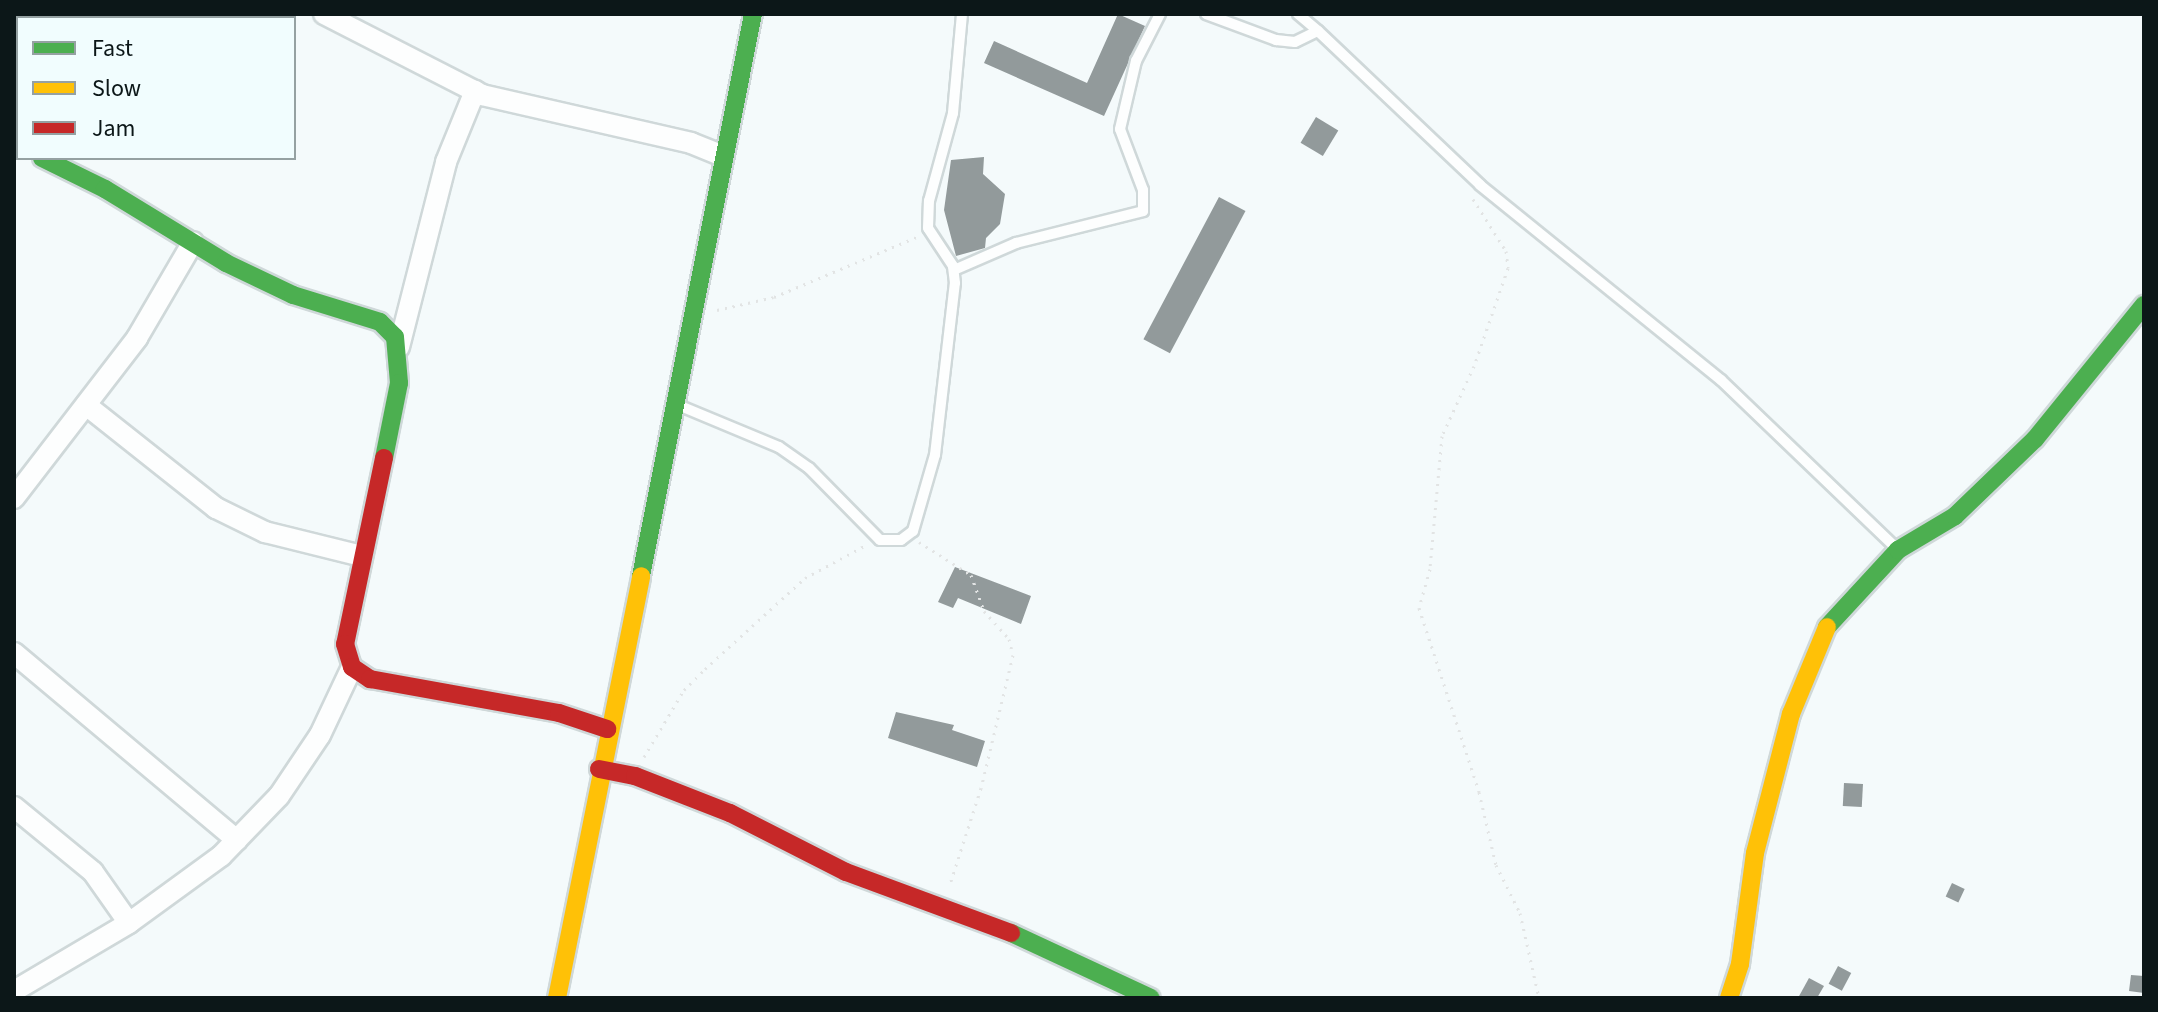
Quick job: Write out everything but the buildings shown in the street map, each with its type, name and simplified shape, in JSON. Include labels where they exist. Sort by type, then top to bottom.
[{"type":"street","points":[[324,14],[475,91],[691,143],[723,156]]},
{"type":"street","points":[[557,998],[599,769],[753,14]]},
{"type":"street","points":[[14,76],[16,49]]},
{"type":"street","points":[[475,91],[442,176],[399,347],[399,383],[345,644],[352,667],[370,679],[559,713],[607,729]]},
{"type":"street","points":[[46,160],[293,295],[380,322],[390,328],[399,347]]},
{"type":"street","points":[[14,498],[137,338],[193,242]]},
{"type":"street","points":[[1729,998],[1740,964],[1755,853],[1810,656],[1838,609],[1898,550],[1955,516],[2016,458],[2144,305]]},
{"type":"street","points":[[86,405],[216,508],[265,532],[362,556]]},
{"type":"street","points":[[14,653],[237,840]]},
{"type":"street","points":[[14,991],[129,923],[237,840],[279,796],[302,762],[352,667]]},
{"type":"street","points":[[599,769],[635,776],[730,813],[846,872],[1001,928],[1151,998]]},
{"type":"street","points":[[14,807],[93,872],[129,923]]},
{"type":"lane","points":[[672,403],[779,447],[809,468],[880,540],[893,542],[910,534],[935,455],[954,270],[930,232],[929,201],[953,113],[962,14]]},
{"type":"lane","points":[[954,270],[1016,243],[1143,211],[1143,190],[1120,129],[1136,61],[1160,14]]},
{"type":"lane","points":[[1206,14],[1276,40],[1295,42],[1318,31]]},
{"type":"lane","points":[[1298,14],[1480,185],[1721,380],[1898,550]]},
{"type":"path","points":[[1465,188],[1506,251],[1508,268],[1474,366],[1442,436],[1430,569],[1419,608],[1479,792],[1496,865],[1520,913],[1539,998]]},
{"type":"path","points":[[690,318],[774,297],[930,232]]},
{"type":"path","points":[[910,534],[971,575],[984,611],[1009,639],[1013,655],[975,811],[941,906]]},
{"type":"path","points":[[635,776],[684,690],[705,669],[805,578],[840,555],[880,540]]},
{"type":"traffic: fast","points":[[641,576],[753,14]]},
{"type":"traffic: fast","points":[[46,160],[105,189],[226,263],[293,295],[380,322],[395,337],[399,383],[384,458]]},
{"type":"traffic: fast","points":[[1827,627],[1898,550],[1955,516],[2035,439],[2144,305]]},
{"type":"traffic: fast","points":[[1011,933],[1151,998]]},
{"type":"traffic: slow","points":[[557,998],[641,576]]},
{"type":"traffic: slow","points":[[1729,998],[1740,964],[1755,853],[1791,714],[1827,627]]},
{"type":"traffic: jam","points":[[384,458],[345,644],[352,667],[370,679],[559,713],[607,729]]},
{"type":"traffic: jam","points":[[599,769],[635,776],[730,813],[846,872],[1011,933]]}]
